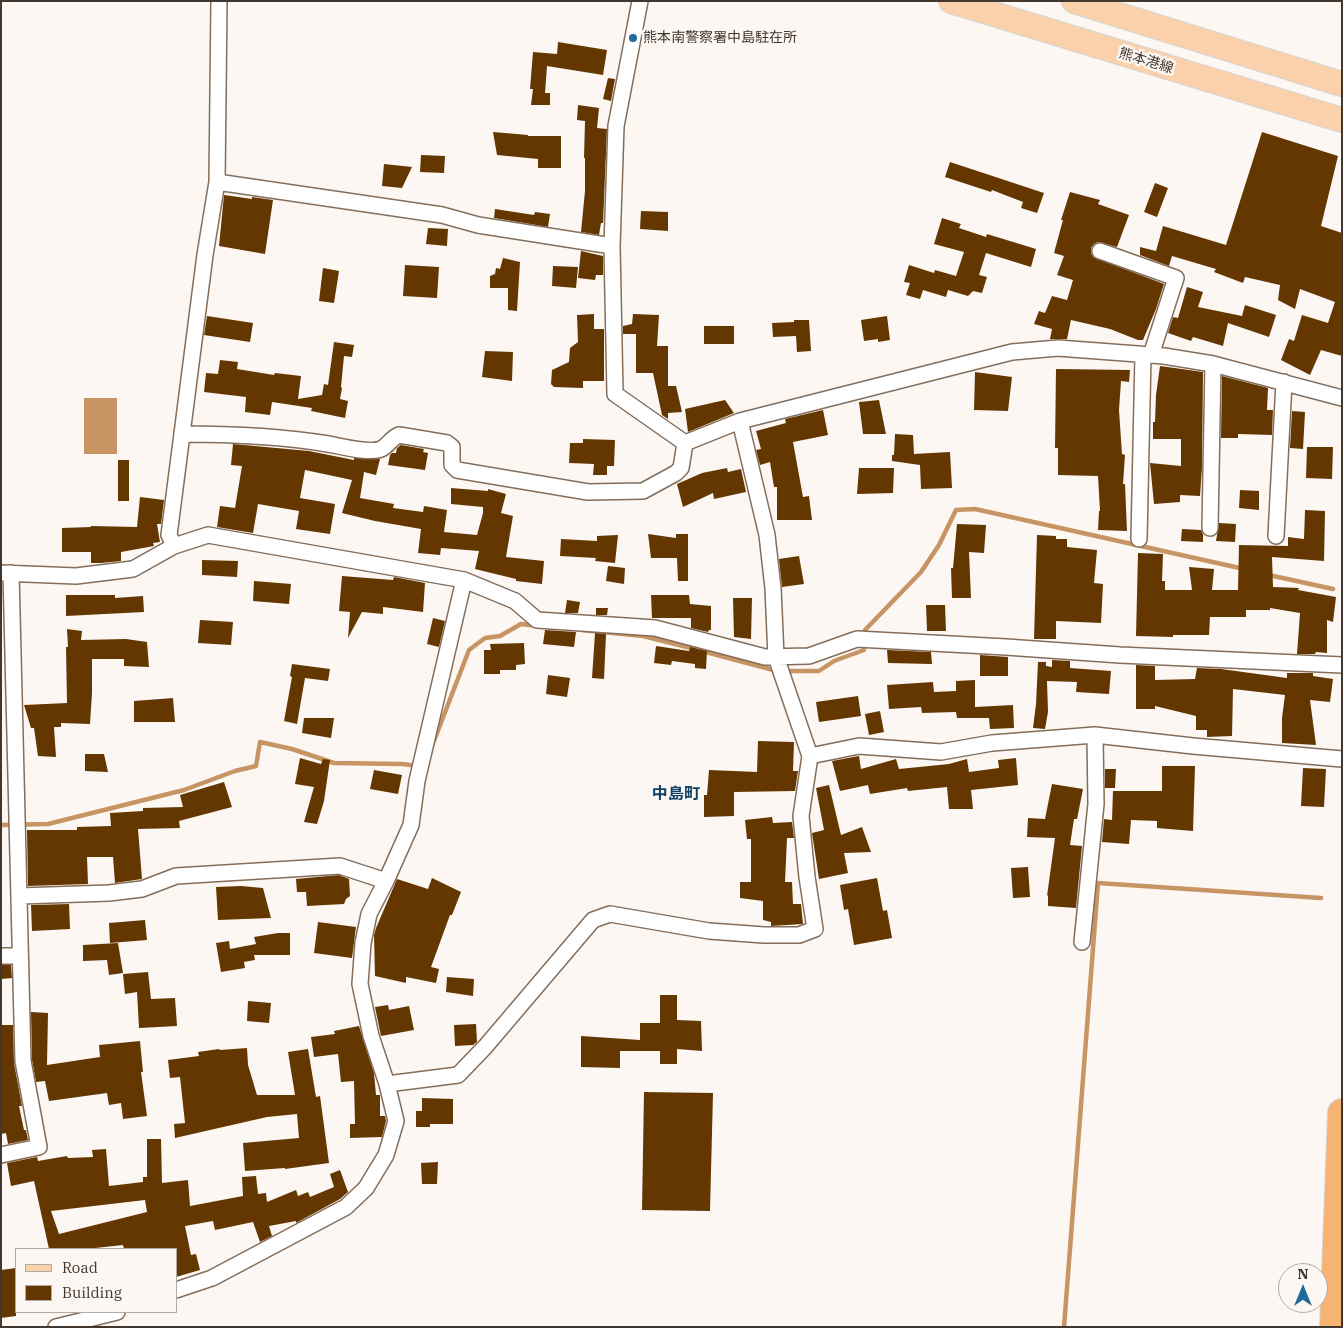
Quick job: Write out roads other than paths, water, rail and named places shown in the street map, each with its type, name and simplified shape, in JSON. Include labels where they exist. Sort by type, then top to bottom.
[{"type":"highway","points":[[1334,1327],[1342,1113]]},
{"type":"main road","name":"熊本港線","points":[[951,1],[1342,120]]},
{"type":"main road","points":[[1074,1],[1342,84]]},
{"type":"main road","points":[[1106,49],[1116,14]]},
{"type":"street","points":[[174,546],[168,535],[183,434],[205,255],[217,182],[218,1]]},
{"type":"street","points":[[640,1],[616,126],[612,246],[616,394],[685,442]]},
{"type":"street","points":[[217,182],[442,215],[478,225],[612,246]]},
{"type":"street","points":[[1100,251],[1176,278],[1147,355],[1139,539]]},
{"type":"street","points":[[685,442],[740,421],[1012,352],[1058,348],[1147,355],[1213,364],[1342,398]]},
{"type":"street","points":[[1210,528],[1213,364]]},
{"type":"street","points":[[1276,536],[1284,382]]},
{"type":"street","points":[[387,1084],[458,1075],[593,920],[610,914],[709,931],[764,935],[800,935],[815,929],[807,878],[801,816],[810,756],[776,658],[773,588],[768,535],[740,421]]},
{"type":"street","points":[[183,434],[246,434],[370,450],[381,449],[394,436],[399,434],[447,443],[452,447],[452,465],[456,470],[588,492],[643,492],[676,473],[681,468],[685,442]]},
{"type":"street","points":[[1,1155],[39,1147],[23,1061],[20,896],[8,695],[6,573],[76,576],[133,569],[174,546],[208,535],[464,580],[515,601],[537,620],[655,628],[765,657],[809,656],[857,639],[1006,647],[1120,656],[1342,664]]},
{"type":"street","points":[[178,1289],[212,1278],[346,1206],[366,1188],[386,1155],[396,1121],[387,1084],[371,1036],[360,984],[363,943],[369,914],[411,825],[417,781],[464,580]]},
{"type":"street","points":[[810,756],[859,746],[941,752],[992,743],[1095,735],[1342,759]]},
{"type":"street","points":[[1082,942],[1096,804],[1095,735]]},
{"type":"street","points":[[20,896],[109,893],[142,889],[176,876],[340,866],[386,881]]},
{"type":"street","points":[[1,956],[20,956]]},
{"type":"street","points":[[57,1327],[113,1313]]},
{"type":"waterway","points":[[784,671],[819,671],[834,661],[864,650],[865,630],[921,572],[939,545],[956,510],[975,509],[1244,569]]},
{"type":"waterway","points":[[1269,575],[1333,589]]},
{"type":"waterway","points":[[432,746],[469,650],[485,638],[500,636],[521,624],[537,626]]},
{"type":"waterway","points":[[582,630],[643,636],[695,649]]},
{"type":"waterway","points":[[702,651],[777,671]]},
{"type":"waterway","points":[[1,825],[48,824],[184,790],[235,771],[256,766],[260,742],[292,749],[334,763],[419,766]]},
{"type":"waterway","points":[[1064,1327],[1098,883],[1321,898]]},
{"type":"place","name":"熊本南警察署中島駐在所","points":[[633,38]]},
{"type":"district","name":"中島町","points":[[676,794]]}]
